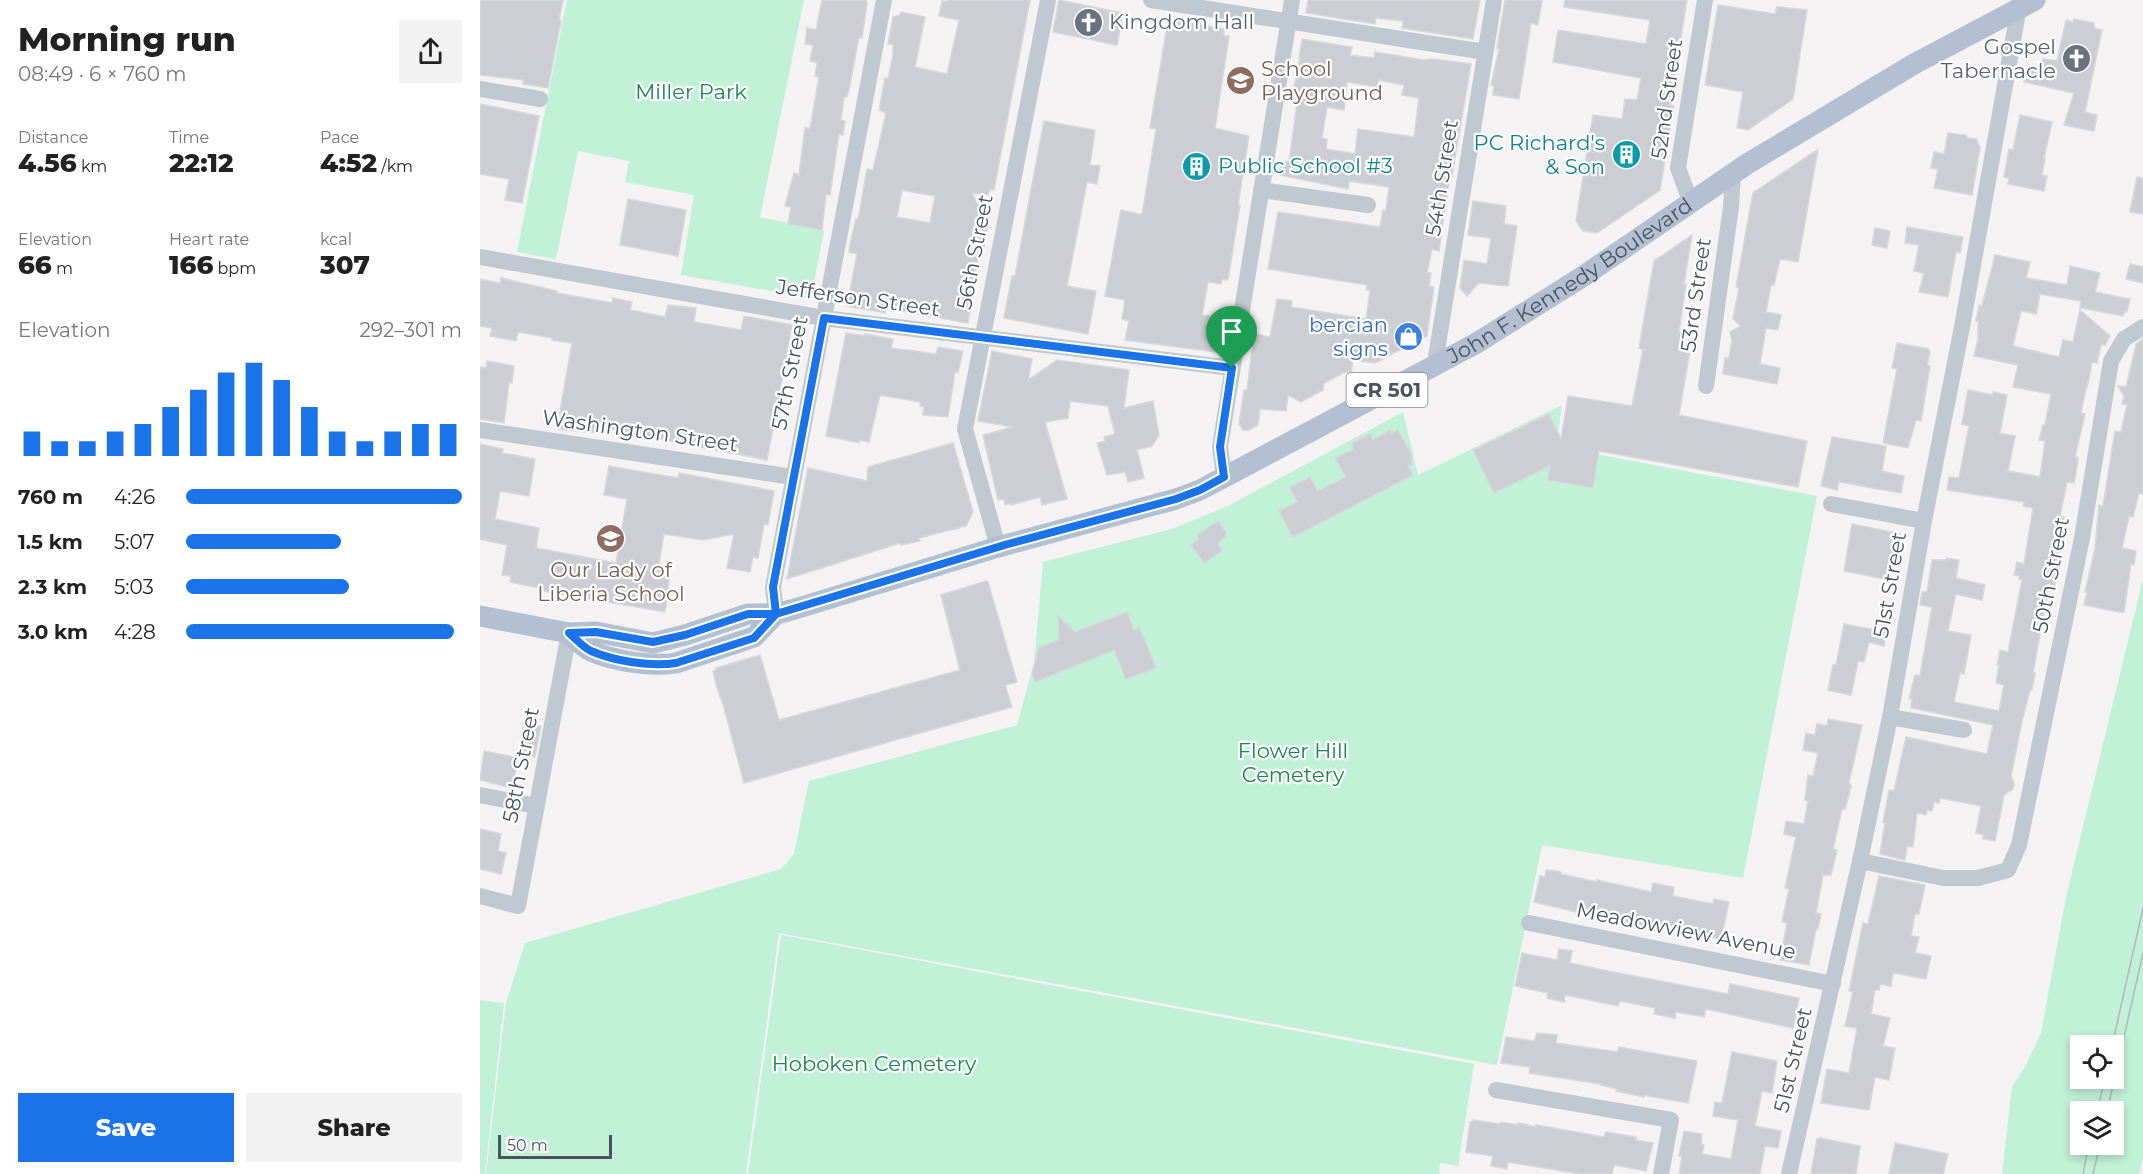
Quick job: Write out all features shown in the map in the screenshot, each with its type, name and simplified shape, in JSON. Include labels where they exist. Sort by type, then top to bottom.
[{"type":"main road","name":"John F. Kennedy Boulevard","points":[[480,616],[569,633],[596,632],[653,642],[685,635],[748,614],[776,614],[998,547],[1176,499],[1200,490],[1435,363],[1475,344],[1539,305],[1733,174],[1862,93],[2025,2]]},
{"type":"street","name":"57th Street","points":[[776,614],[773,587],[884,0]]},
{"type":"street","name":"56th Street","points":[[998,547],[965,429],[1048,0]]},
{"type":"street","points":[[1151,0],[1485,52]]},
{"type":"street","points":[[1224,477],[1220,447],[1292,0]]},
{"type":"street","name":"54th Street","points":[[1435,363],[1494,0]]},
{"type":"street","name":"52nd Street","points":[[1691,203],[1678,168],[1705,0]]},
{"type":"street","name":"51st Street","points":[[1789,1174],[1833,984],[1890,717],[1924,521],[2025,2]]},
{"type":"street","points":[[480,89],[540,99]]},
{"type":"street","name":"53rd Street","points":[[1706,386],[1731,207],[1733,174]]},
{"type":"street","points":[[1261,190],[1368,205]]},
{"type":"street","name":"Jefferson Street","points":[[480,257],[824,318],[1232,368]]},
{"type":"street","name":"50th Street","points":[[1860,861],[1943,878],[1978,878],[2008,870],[2019,845],[2082,538],[2111,361],[2124,339],[2143,327]]},
{"type":"street","name":"Washington Street","points":[[480,430],[793,477]]},
{"type":"street","points":[[1832,504],[1924,521]]},
{"type":"street","name":"58th Street","points":[[480,896],[518,906],[569,633]]},
{"type":"street","points":[[1890,717],[1964,730]]},
{"type":"street","points":[[480,795],[536,806]]},
{"type":"street","name":"Meadowview Avenue","points":[[1529,923],[1833,984]]},
{"type":"street","points":[[1496,1090],[1671,1120],[1661,1174]]},
{"type":"green space","name":"Miller Park","points":[[567,0],[804,0],[760,217],[824,231],[811,298],[681,275],[694,195],[625,182],[629,161],[578,151],[556,259],[517,252]]},
{"type":"green space","name":"Flower Hill Cemetery","points":[[1562,405],[1556,449],[1606,456],[1817,496],[1743,878],[1542,845],[1497,1065],[779,933],[746,1174],[486,1174],[506,1003],[525,943],[781,869],[794,854],[809,781],[1017,725],[1034,663],[1043,562],[1172,529],[1228,506],[1403,412],[1418,475]]},
{"type":"green space","points":[[2143,579],[2143,1159],[2139,1174],[2002,1174],[2012,1087],[2025,1067],[2041,1033],[2066,897]]},
{"type":"green space","name":"Hoboken Cemetery","points":[[781,935],[1474,1064],[1458,1166],[1440,1163],[1439,1174],[748,1174]]},
{"type":"green space","points":[[480,1000],[504,1003],[485,1174],[480,1174]]},
{"type":"building","points":[[480,0],[563,0],[548,88],[523,84],[524,80],[480,75]]},
{"type":"building","points":[[822,0],[866,0],[867,3],[862,38],[859,37],[849,90],[847,97],[844,97],[841,120],[845,121],[843,135],[839,134],[830,195],[826,194],[822,230],[788,224],[791,207],[785,206],[794,173],[799,175],[805,127],[810,129],[819,77],[815,76],[817,63],[810,61],[813,45],[805,44],[807,28],[816,30]]},
{"type":"building","points":[[947,0],[1030,0],[994,190],[990,189],[988,195],[972,193],[988,223],[982,257],[978,256],[968,323],[886,308],[885,313],[847,306],[857,254],[849,252],[850,244],[856,219],[858,220],[867,169],[873,170],[886,113],[879,110],[885,78],[888,79],[893,55],[893,44],[888,44],[893,17],[900,15],[901,12],[925,17],[915,67],[947,74],[959,20],[939,16],[942,1],[947,2]],"holes":[[[902,190],[935,196],[930,223],[897,217]]]},
{"type":"building","name":"Kingdom Hall","points":[[1059,0],[1123,13],[1117,45],[1053,32]]},
{"type":"building","points":[[1308,0],[1480,0],[1473,39],[1402,28],[1403,21],[1376,18],[1375,24],[1306,13]]},
{"type":"building","points":[[1505,0],[1542,0],[1538,25],[1531,23],[1519,99],[1493,95],[1494,86],[1491,85],[1499,49],[1497,48]]},
{"type":"building","points":[[1565,0],[1687,0],[1670,105],[1674,106],[1660,190],[1597,233],[1583,231],[1576,221],[1593,115],[1622,119],[1625,99],[1637,100],[1641,78],[1553,62],[1558,30],[1646,44],[1650,20],[1564,7]]},
{"type":"building","points":[[1718,5],[1775,14],[1777,7],[1807,10],[1793,99],[1748,130],[1737,128],[1743,92],[1705,85]]},
{"type":"building","name":"Public School #3","points":[[1174,19],[1224,29],[1224,36],[1229,36],[1215,128],[1249,136],[1228,280],[1222,279],[1221,284],[1208,282],[1202,315],[1220,317],[1216,352],[1125,340],[1129,321],[1122,319],[1125,300],[1105,296],[1121,210],[1142,215],[1156,129],[1150,128],[1167,27],[1171,28]]},
{"type":"building","name":"Gospel Tabernacle","points":[[2074,19],[2094,23],[2094,28],[2102,30],[2085,112],[2097,115],[2094,131],[2064,125],[2074,93],[2024,82],[2026,69],[2041,65],[2043,59],[2057,61],[2066,20],[2073,22]]},
{"type":"building","points":[[1302,39],[1352,47],[1350,55],[1374,58],[1375,52],[1424,60],[1471,64],[1452,176],[1450,176],[1439,251],[1432,249],[1427,273],[1431,273],[1429,286],[1434,287],[1427,336],[1375,363],[1353,360],[1351,373],[1345,372],[1324,383],[1323,390],[1301,402],[1288,395],[1286,411],[1260,409],[1258,425],[1249,430],[1243,430],[1239,424],[1244,390],[1247,390],[1254,334],[1270,337],[1277,299],[1292,301],[1291,307],[1366,319],[1370,290],[1366,290],[1367,285],[1268,269],[1278,212],[1380,227],[1383,210],[1386,211],[1389,187],[1349,181],[1348,189],[1279,175],[1281,161],[1289,162],[1297,103],[1291,102]],"holes":[[[1379,80],[1404,85],[1402,95],[1419,98],[1414,137],[1358,129],[1355,154],[1326,149],[1327,139],[1322,138],[1327,107],[1344,110],[1347,82],[1377,87]]]},
{"type":"building","points":[[480,104],[539,116],[522,203],[505,200],[509,179],[480,174]]},
{"type":"building","points":[[2020,115],[2052,122],[2042,175],[2047,176],[2044,191],[2008,184],[2009,178],[2004,177],[2009,149],[2013,150]]},
{"type":"building","points":[[1044,121],[1095,130],[1090,165],[1100,166],[1097,184],[1087,182],[1067,286],[1096,291],[1088,334],[1004,318],[1012,276],[1015,276]]},
{"type":"building","points":[[1948,133],[1976,139],[1980,147],[1972,195],[1934,188],[1938,169],[1931,168],[1934,152],[1944,154]]},
{"type":"building","points":[[1818,149],[1798,262],[1780,259],[1774,285],[1771,285],[1766,312],[1781,315],[1778,330],[1766,328],[1760,364],[1780,368],[1777,384],[1723,374],[1725,358],[1729,358],[1732,341],[1730,332],[1741,326],[1733,319],[1739,288],[1736,287],[1753,193]]},
{"type":"building","points":[[2137,177],[2143,178],[2143,214],[2130,212]]},
{"type":"building","points":[[628,199],[686,210],[678,256],[620,245]]},
{"type":"building","points":[[1473,201],[1506,206],[1504,224],[1517,226],[1508,286],[1479,283],[1467,296],[1460,288],[1464,260],[1487,264],[1491,238],[1468,235]]},
{"type":"building","points":[[1907,227],[1963,237],[1960,253],[1956,252],[1948,297],[1919,292],[1924,273],[1914,271],[1919,245],[1905,243]]},
{"type":"building","points":[[1875,228],[1890,231],[1887,248],[1872,245]]},
{"type":"building","points":[[1692,235],[1679,332],[1681,333],[1680,342],[1691,344],[1679,415],[1807,441],[1798,487],[1599,451],[1593,488],[1548,480],[1550,466],[1494,493],[1473,450],[1549,414],[1561,439],[1568,396],[1632,406],[1643,349],[1639,348],[1654,261]]},
{"type":"building","points":[[1995,255],[2030,262],[2026,278],[2067,285],[2070,266],[2100,273],[2095,292],[2130,299],[2127,312],[2125,311],[2123,316],[2080,308],[2081,301],[2040,294],[2036,314],[2021,311],[2013,346],[2059,357],[2063,340],[2073,342],[2080,310],[2110,336],[2105,345],[2101,345],[2097,363],[2092,362],[2086,388],[2081,413],[2085,414],[2075,457],[2078,457],[2074,483],[2067,482],[2060,516],[2064,517],[2055,585],[2049,584],[2032,690],[2030,690],[2022,721],[2011,776],[2014,783],[2013,789],[2004,795],[1995,841],[1983,839],[1984,835],[1976,833],[1981,806],[1940,798],[1939,803],[1934,802],[1932,811],[1927,810],[1926,815],[1917,813],[1913,847],[1907,846],[1905,860],[1880,854],[1889,790],[1894,791],[1906,737],[1987,754],[1993,725],[1911,708],[1912,699],[1909,699],[1915,675],[1920,676],[1932,607],[1920,605],[1922,592],[1927,592],[1932,560],[1946,560],[1947,558],[1959,560],[1956,578],[1985,585],[1982,600],[1956,594],[1948,631],[1971,635],[1964,674],[1960,673],[1954,702],[1999,711],[2004,685],[1996,683],[1999,665],[1997,665],[2000,650],[2008,652],[2022,580],[2019,579],[2020,576],[2014,575],[2017,562],[2024,564],[2033,508],[2023,506],[2024,502],[1947,490],[1949,477],[1959,478],[1969,426],[1962,424],[1968,390],[2007,395],[2000,433],[2015,436],[2008,471],[2040,477],[2045,441],[2039,440],[2043,425],[2045,425],[2051,394],[2013,387],[2018,365],[1974,356],[1978,339],[1978,321],[1976,321],[1979,305],[1982,306]]},
{"type":"building","points":[[2130,264],[2143,267],[2143,283],[2126,279]]},
{"type":"building","points":[[501,278],[557,291],[557,293],[612,303],[613,298],[632,302],[630,310],[665,317],[668,305],[696,308],[694,322],[741,330],[744,316],[792,325],[767,460],[609,429],[608,434],[557,429],[572,343],[518,332],[516,341],[490,336],[492,328],[480,326],[480,279],[500,283]]},
{"type":"building","points":[[846,333],[893,339],[891,348],[936,354],[938,347],[963,351],[958,373],[955,372],[948,417],[923,415],[924,406],[920,406],[920,402],[880,395],[869,442],[860,440],[859,443],[826,436]]},
{"type":"building","points":[[2143,339],[2143,494],[2139,493],[2133,517],[2129,516],[2122,548],[2136,551],[2134,565],[2131,564],[2124,612],[2119,612],[2084,605],[2087,592],[2085,592],[2095,548],[2099,505],[2103,506],[2115,431],[2121,432],[2127,404],[2122,404],[2124,396],[2118,386],[2126,387],[2136,344]]},
{"type":"building","points":[[1897,343],[1929,349],[1930,352],[1927,365],[1930,366],[1921,421],[1916,420],[1908,448],[1883,443],[1897,369],[1892,368]]},
{"type":"building","points":[[992,351],[1032,359],[1028,380],[1057,360],[1129,370],[1124,408],[1153,401],[1159,435],[1152,446],[1137,450],[1144,478],[1128,482],[1125,472],[1107,475],[1097,443],[1105,441],[1104,437],[1115,434],[1108,406],[1070,401],[1068,418],[1045,422],[1067,499],[1042,505],[1040,497],[1011,505],[1011,503],[1005,505],[1004,499],[998,500],[983,435],[1013,427],[978,421]]},
{"type":"building","points":[[487,361],[514,366],[512,383],[509,382],[504,423],[480,419],[480,367],[486,368]]},
{"type":"building","points":[[1390,430],[1391,433],[1398,430],[1411,454],[1412,464],[1408,466],[1413,475],[1293,537],[1279,511],[1297,502],[1290,487],[1310,477],[1318,491],[1346,477],[1335,458],[1354,449],[1351,444],[1370,434],[1373,440]]},
{"type":"building","points":[[1832,437],[1886,446],[1882,471],[1904,476],[1901,493],[1839,482],[1837,490],[1821,486]]},
{"type":"building","points":[[953,443],[973,512],[966,526],[919,538],[920,541],[901,545],[900,543],[787,579],[808,468],[867,481],[868,467]]},
{"type":"building","points":[[480,444],[503,449],[502,453],[535,459],[529,496],[500,491],[495,519],[539,528],[536,548],[616,563],[627,499],[604,495],[609,466],[678,478],[679,473],[774,491],[768,525],[764,524],[758,558],[753,557],[750,572],[727,568],[734,534],[703,540],[664,534],[658,570],[670,572],[665,612],[538,590],[539,588],[510,582],[511,576],[502,575],[507,545],[480,539]]},
{"type":"building","points":[[1218,521],[1226,532],[1225,537],[1217,544],[1222,551],[1204,563],[1191,545],[1199,539],[1197,535]]},
{"type":"building","points":[[1852,524],[1901,534],[1889,580],[1844,571]]},
{"type":"building","points":[[986,581],[1017,682],[1005,685],[1012,707],[744,783],[717,688],[713,671],[716,668],[760,655],[779,720],[960,670],[941,595]]},
{"type":"building","points":[[1127,612],[1134,630],[1139,627],[1156,667],[1126,679],[1114,650],[1035,682],[1032,673],[1039,647],[1059,640],[1058,616],[1075,632]]},
{"type":"building","points":[[1844,624],[1886,632],[1884,646],[1869,642],[1864,662],[1858,661],[1851,695],[1828,690],[1833,665],[1836,665]]},
{"type":"building","points":[[1828,719],[1862,725],[1849,782],[1851,787],[1845,809],[1842,809],[1833,849],[1837,850],[1831,875],[1823,875],[1816,913],[1821,914],[1809,965],[1780,960],[1787,923],[1782,922],[1789,889],[1785,888],[1796,837],[1784,834],[1786,821],[1804,824],[1808,801],[1805,800],[1808,775],[1813,776],[1818,753],[1803,750],[1806,733],[1815,735],[1817,724],[1827,726]]},
{"type":"building","points":[[524,723],[541,726],[535,757],[518,754]]},
{"type":"building","points":[[484,751],[518,758],[512,788],[480,780]]},
{"type":"building","points":[[480,829],[501,834],[498,851],[506,853],[501,874],[480,869]]},
{"type":"building","points":[[1546,870],[1651,892],[1653,883],[1674,887],[1673,896],[1713,904],[1714,899],[1729,902],[1721,939],[1640,925],[1534,902],[1540,876],[1545,877]]},
{"type":"building","points":[[1879,876],[1925,885],[1919,914],[1915,914],[1911,936],[1919,937],[1915,953],[1931,956],[1926,979],[1893,973],[1891,986],[1880,984],[1879,990],[1875,990],[1871,1014],[1890,1018],[1883,1046],[1895,1048],[1889,1080],[1875,1077],[1869,1110],[1821,1103],[1827,1069],[1849,1073],[1857,1028],[1845,1026],[1853,992],[1849,991],[1863,923],[1868,924]]},
{"type":"building","points":[[1559,949],[1572,951],[1570,963],[1603,970],[1728,994],[1730,984],[1799,998],[1793,1028],[1706,1009],[1704,1017],[1676,1012],[1675,1018],[1654,1014],[1655,1008],[1620,1001],[1618,1006],[1565,995],[1564,1002],[1547,998],[1548,993],[1515,986],[1522,953],[1557,960]]},
{"type":"building","points":[[1537,1033],[1557,1035],[1556,1043],[1618,1052],[1619,1047],[1697,1061],[1688,1103],[1616,1091],[1617,1089],[1601,1084],[1529,1073],[1530,1067],[1501,1063],[1506,1037],[1534,1041]]},
{"type":"building","points":[[1732,1052],[1777,1061],[1772,1093],[1762,1091],[1755,1126],[1781,1131],[1778,1148],[1765,1146],[1760,1174],[1679,1174],[1682,1156],[1679,1156],[1684,1131],[1702,1134],[1701,1144],[1704,1145],[1702,1154],[1731,1159],[1738,1120],[1713,1116],[1715,1102],[1722,1103]]},
{"type":"building","points":[[1473,1120],[1500,1124],[1501,1122],[1518,1125],[1518,1123],[1536,1127],[1536,1125],[1604,1137],[1606,1132],[1636,1137],[1636,1140],[1653,1143],[1646,1171],[1614,1165],[1612,1174],[1581,1174],[1508,1162],[1507,1169],[1491,1166],[1493,1156],[1466,1152],[1470,1122]]},
{"type":"building","points":[[1817,1139],[1860,1146],[1856,1174],[1811,1174]]},
{"type":"building","points":[[1895,1143],[1948,1154],[1943,1174],[1889,1174]]},
{"type":"tram line","points":[[2114,1035],[2143,908]]},
{"type":"tram line","points":[[2109,1101],[2143,953]]},
{"type":"tram line","points":[[2100,1101],[2102,1089]]},
{"type":"tram line","points":[[2083,1174],[2087,1155]]},
{"type":"tram line","points":[[2093,1174],[2097,1155]]},
{"type":"place","name":"Kingdom Hall","points":[[1088,22]]},
{"type":"place","name":"Gospel Tabernacle","points":[[2077,59]]},
{"type":"place","name":"School Playground","points":[[1240,81]]},
{"type":"place","name":"PC Richard's & Son","points":[[1626,155]]},
{"type":"place","name":"Public School #3","points":[[1197,166]]},
{"type":"place","name":"bercian signs","points":[[1409,337]]},
{"type":"place","name":"Our Lady of Liberia School","points":[[611,539]]},
{"type":"route","points":[[1232,368],[824,318],[773,587],[776,614],[748,614],[685,635],[653,642],[596,632],[569,633],[590,650],[628,661],[664,665],[676,663],[754,638],[776,614],[935,565],[1176,499],[1200,490],[1224,477],[1220,447],[1232,368]]}]
